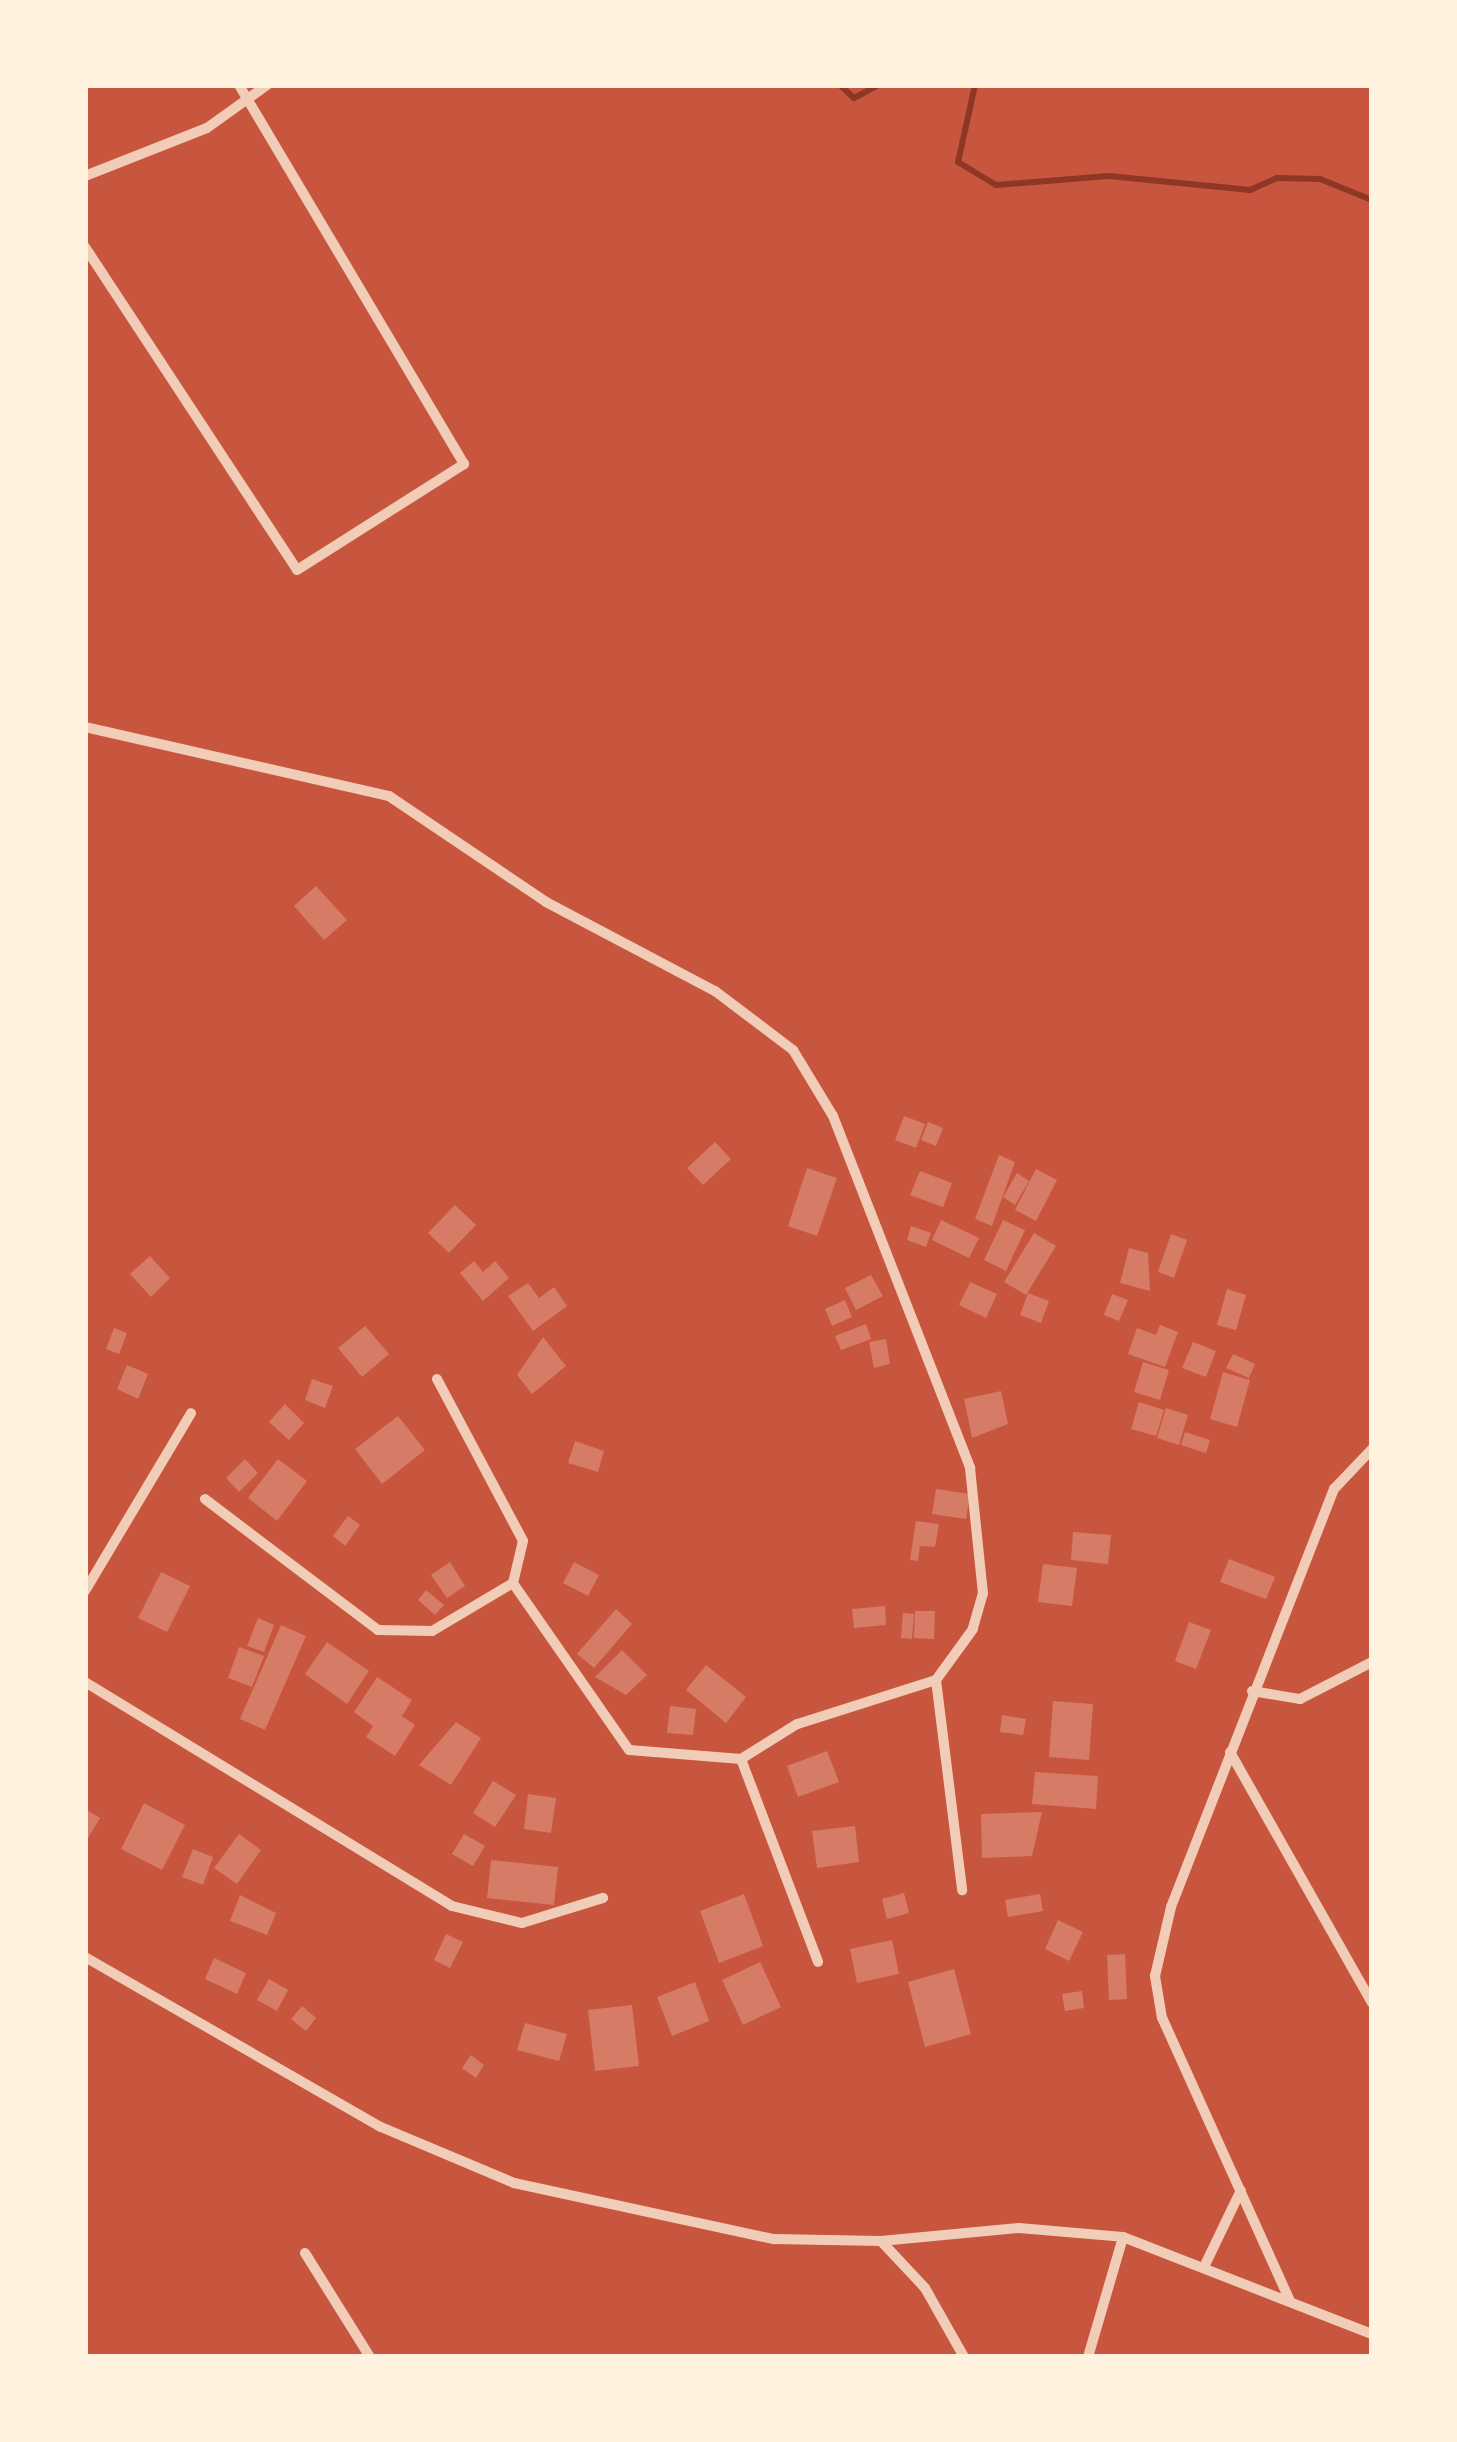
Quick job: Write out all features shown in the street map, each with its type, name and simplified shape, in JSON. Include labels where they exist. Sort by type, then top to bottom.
[{"type":"street","points":[[85,247],[297,570],[464,464],[240,85]]},
{"type":"street","points":[[85,176],[207,128],[268,85]]},
{"type":"street","points":[[85,727],[388,796],[546,902],[715,991],[793,1050],[833,1116],[980,1504],[983,1593],[973,1629],[936,1680],[797,1724],[740,1760],[629,1750],[513,1583]]},
{"type":"street","points":[[205,1499],[378,1630],[432,1631],[513,1583],[523,1541],[437,1379]]},
{"type":"street","points":[[85,1590],[191,1414]]},
{"type":"street","points":[[1290,2301],[1162,2018],[1155,1976],[1252,1691],[1342,1474],[1372,1450]]},
{"type":"street","points":[[1252,1691],[1300,1699],[1372,1662]]},
{"type":"street","points":[[936,1680],[962,1890]]},
{"type":"street","points":[[85,1682],[452,1906],[522,1923],[603,1898]]},
{"type":"street","points":[[1230,1752],[1372,2003]]},
{"type":"street","points":[[740,1760],[818,1962]]},
{"type":"street","points":[[85,1956],[381,2127],[514,2183],[742,2236],[881,2242],[1019,2228],[1122,2237],[1372,2334]]},
{"type":"street","points":[[1204,2267],[1241,2190]]},
{"type":"street","points":[[1088,2357],[1122,2237]]},
{"type":"street","points":[[881,2242],[925,2288],[964,2357]]},
{"type":"street","points":[[305,2253],[370,2357]]},
{"type":"building","points":[[316,886],[347,920],[324,940],[294,906]]},
{"type":"building","points":[[904,1116],[925,1124],[916,1148],[895,1140]]},
{"type":"building","points":[[928,1122],[943,1128],[936,1146],[921,1140]]},
{"type":"building","points":[[715,1142],[731,1159],[703,1185],[687,1168]]},
{"type":"building","points":[[999,1155],[1015,1162],[992,1226],[975,1219]]},
{"type":"building","points":[[807,1168],[837,1178],[817,1236],[788,1226]]},
{"type":"building","points":[[1036,1169],[1057,1180],[1036,1221],[1015,1210]]},
{"type":"building","points":[[920,1171],[952,1183],[943,1207],[910,1195]]},
{"type":"building","points":[[1017,1173],[1029,1181],[1015,1205],[1003,1197]]},
{"type":"building","points":[[455,1205],[476,1225],[449,1253],[428,1233]]},
{"type":"building","points":[[941,1220],[979,1238],[969,1258],[932,1240]]},
{"type":"building","points":[[1003,1220],[1025,1230],[1006,1271],[984,1260]]},
{"type":"building","points":[[911,1226],[931,1233],[926,1247],[907,1240]]},
{"type":"building","points":[[1034,1233],[1056,1246],[1026,1295],[1004,1282]]},
{"type":"building","points":[[1171,1234],[1187,1240],[1174,1278],[1158,1272]]},
{"type":"building","points":[[1129,1248],[1148,1253],[1150,1291],[1120,1283]]},
{"type":"building","points":[[150,1256],[170,1278],[151,1297],[130,1274]]},
{"type":"building","points":[[474,1261],[483,1272],[495,1261],[509,1278],[483,1301],[460,1273]]},
{"type":"building","points":[[871,1275],[883,1296],[856,1310],[845,1288]]},
{"type":"building","points":[[970,1282],[997,1294],[986,1318],[959,1305]]},
{"type":"building","points":[[528,1283],[539,1298],[554,1287],[567,1306],[533,1331],[508,1296]]},
{"type":"building","points":[[1227,1289],[1246,1295],[1236,1330],[1217,1325]]},
{"type":"building","points":[[1028,1293],[1049,1301],[1041,1323],[1020,1315]]},
{"type":"building","points":[[1112,1294],[1128,1300],[1119,1321],[1104,1315]]},
{"type":"building","points":[[845,1300],[852,1317],[832,1326],[825,1309]]},
{"type":"building","points":[[866,1324],[871,1339],[841,1350],[835,1336]]},
{"type":"building","points":[[1160,1325],[1178,1332],[1165,1367],[1128,1354],[1137,1328],[1156,1335]]},
{"type":"building","points":[[365,1326],[389,1354],[362,1377],[338,1348]]},
{"type":"building","points":[[114,1328],[127,1333],[119,1354],[106,1349]]},
{"type":"building","points":[[543,1337],[566,1366],[532,1394],[517,1375]]},
{"type":"building","points":[[886,1339],[890,1364],[874,1368],[869,1342]]},
{"type":"building","points":[[1193,1342],[1216,1351],[1206,1377],[1182,1368]]},
{"type":"building","points":[[1233,1354],[1255,1364],[1249,1378],[1226,1368]]},
{"type":"building","points":[[1143,1362],[1169,1370],[1160,1400],[1134,1392]]},
{"type":"building","points":[[127,1365],[148,1374],[138,1399],[117,1389]]},
{"type":"building","points":[[1223,1372],[1250,1380],[1237,1427],[1210,1419]]},
{"type":"building","points":[[312,1379],[333,1386],[325,1408],[305,1400]]},
{"type":"building","points":[[1001,1391],[1008,1424],[972,1438],[964,1399]]},
{"type":"building","points":[[1139,1402],[1164,1410],[1156,1436],[1131,1429]]},
{"type":"building","points":[[285,1404],[304,1423],[289,1440],[269,1422]]},
{"type":"building","points":[[1166,1408],[1188,1415],[1179,1445],[1157,1438]]},
{"type":"building","points":[[398,1416],[425,1450],[382,1484],[355,1449]]},
{"type":"building","points":[[1185,1432],[1210,1440],[1206,1453],[1181,1445]]},
{"type":"building","points":[[575,1441],[604,1451],[598,1472],[568,1463]]},
{"type":"building","points":[[245,1459],[258,1473],[239,1492],[226,1478]]},
{"type":"building","points":[[278,1459],[307,1481],[277,1521],[248,1498]]},
{"type":"building","points":[[936,1489],[970,1494],[966,1519],[932,1514]]},
{"type":"building","points":[[348,1516],[360,1525],[345,1546],[333,1536]]},
{"type":"building","points":[[916,1521],[939,1524],[935,1547],[920,1546],[918,1561],[910,1560]]},
{"type":"building","points":[[1073,1532],[1111,1535],[1108,1564],[1071,1560]]},
{"type":"building","points":[[1229,1559],[1275,1577],[1266,1599],[1220,1582]]},
{"type":"building","points":[[450,1562],[465,1586],[447,1598],[431,1575]]},
{"type":"building","points":[[574,1562],[599,1575],[588,1596],[563,1583]]},
{"type":"building","points":[[1043,1564],[1077,1568],[1072,1606],[1038,1602]]},
{"type":"building","points":[[161,1572],[190,1586],[167,1632],[138,1618]]},
{"type":"building","points":[[426,1590],[444,1605],[435,1615],[418,1600]]},
{"type":"building","points":[[885,1606],[886,1625],[854,1628],[852,1609]]},
{"type":"building","points":[[616,1609],[632,1624],[594,1668],[577,1654]]},
{"type":"building","points":[[915,1611],[935,1611],[934,1639],[914,1638]]},
{"type":"building","points":[[903,1613],[914,1614],[912,1639],[901,1638]]},
{"type":"building","points":[[258,1618],[274,1625],[264,1652],[247,1646]]},
{"type":"building","points":[[1189,1622],[1211,1630],[1196,1669],[1175,1661]]},
{"type":"building","points":[[281,1625],[306,1636],[265,1730],[240,1719]]},
{"type":"building","points":[[327,1642],[369,1671],[347,1704],[305,1674]]},
{"type":"building","points":[[239,1647],[264,1656],[252,1687],[228,1678]]},
{"type":"building","points":[[622,1650],[647,1675],[626,1695],[595,1677]]},
{"type":"building","points":[[706,1665],[746,1697],[726,1723],[686,1690]]},
{"type":"building","points":[[377,1677],[412,1700],[402,1716],[415,1725],[395,1756],[366,1737],[373,1726],[354,1712]]},
{"type":"building","points":[[1053,1701],[1093,1704],[1089,1760],[1049,1757]]},
{"type":"building","points":[[670,1706],[696,1709],[693,1735],[667,1733]]},
{"type":"building","points":[[1002,1715],[1026,1719],[1023,1735],[1000,1732]]},
{"type":"building","points":[[456,1722],[481,1738],[451,1785],[419,1765]]},
{"type":"building","points":[[827,1751],[839,1782],[798,1797],[787,1766]]},
{"type":"building","points":[[1035,1772],[1098,1776],[1096,1809],[1032,1804]]},
{"type":"building","points":[[493,1781],[516,1795],[495,1827],[473,1813]]},
{"type":"building","points":[[528,1794],[556,1798],[551,1833],[524,1829]]},
{"type":"building","points":[[144,1803],[185,1825],[162,1870],[121,1849]]},
{"type":"building","points":[[85,1809],[100,1818],[85,1843]]},
{"type":"building","points":[[1042,1812],[1032,1856],[982,1858],[981,1814]]},
{"type":"building","points":[[855,1826],[859,1862],[817,1868],[812,1831]]},
{"type":"building","points":[[239,1834],[261,1850],[237,1884],[214,1868]]},
{"type":"building","points":[[464,1834],[485,1846],[473,1866],[452,1854]]},
{"type":"building","points":[[193,1849],[213,1857],[203,1885],[182,1877]]},
{"type":"building","points":[[491,1860],[558,1867],[554,1905],[487,1898]]},
{"type":"building","points":[[904,1893],[909,1913],[887,1919],[882,1899]]},
{"type":"building","points":[[744,1894],[763,1946],[719,1963],[700,1911]]},
{"type":"building","points":[[1040,1894],[1043,1911],[1008,1917],[1005,1900]]},
{"type":"building","points":[[240,1895],[276,1913],[267,1935],[230,1921]]},
{"type":"building","points":[[1058,1920],[1083,1932],[1069,1961],[1045,1949]]},
{"type":"building","points":[[446,1934],[463,1942],[450,1968],[434,1960]]},
{"type":"building","points":[[892,1940],[899,1974],[857,1983],[850,1949]]},
{"type":"building","points":[[1125,1954],[1127,1999],[1109,2000],[1107,1955]]},
{"type":"building","points":[[214,1958],[246,1973],[237,1994],[205,1979]]},
{"type":"building","points":[[760,1962],[781,2007],[743,2025],[722,1980]]},
{"type":"building","points":[[954,1969],[971,2034],[925,2047],[908,1982]]},
{"type":"building","points":[[269,1979],[288,1990],[277,2011],[257,2000]]},
{"type":"building","points":[[695,1982],[709,2021],[672,2036],[657,1997]]},
{"type":"building","points":[[1082,1991],[1084,2008],[1065,2011],[1062,1994]]},
{"type":"building","points":[[632,2005],[639,2066],[595,2071],[588,2010]]},
{"type":"building","points":[[302,2006],[316,2018],[306,2031],[291,2019]]},
{"type":"building","points":[[525,2023],[567,2034],[559,2061],[517,2050]]},
{"type":"building","points":[[471,2055],[484,2065],[476,2078],[462,2068]]},
{"type":"waterway","points":[[840,85],[854,98],[878,85]]},
{"type":"waterway","points":[[975,85],[958,162],[996,185],[1109,176],[1250,190],[1277,178],[1320,179],[1372,200]]}]
